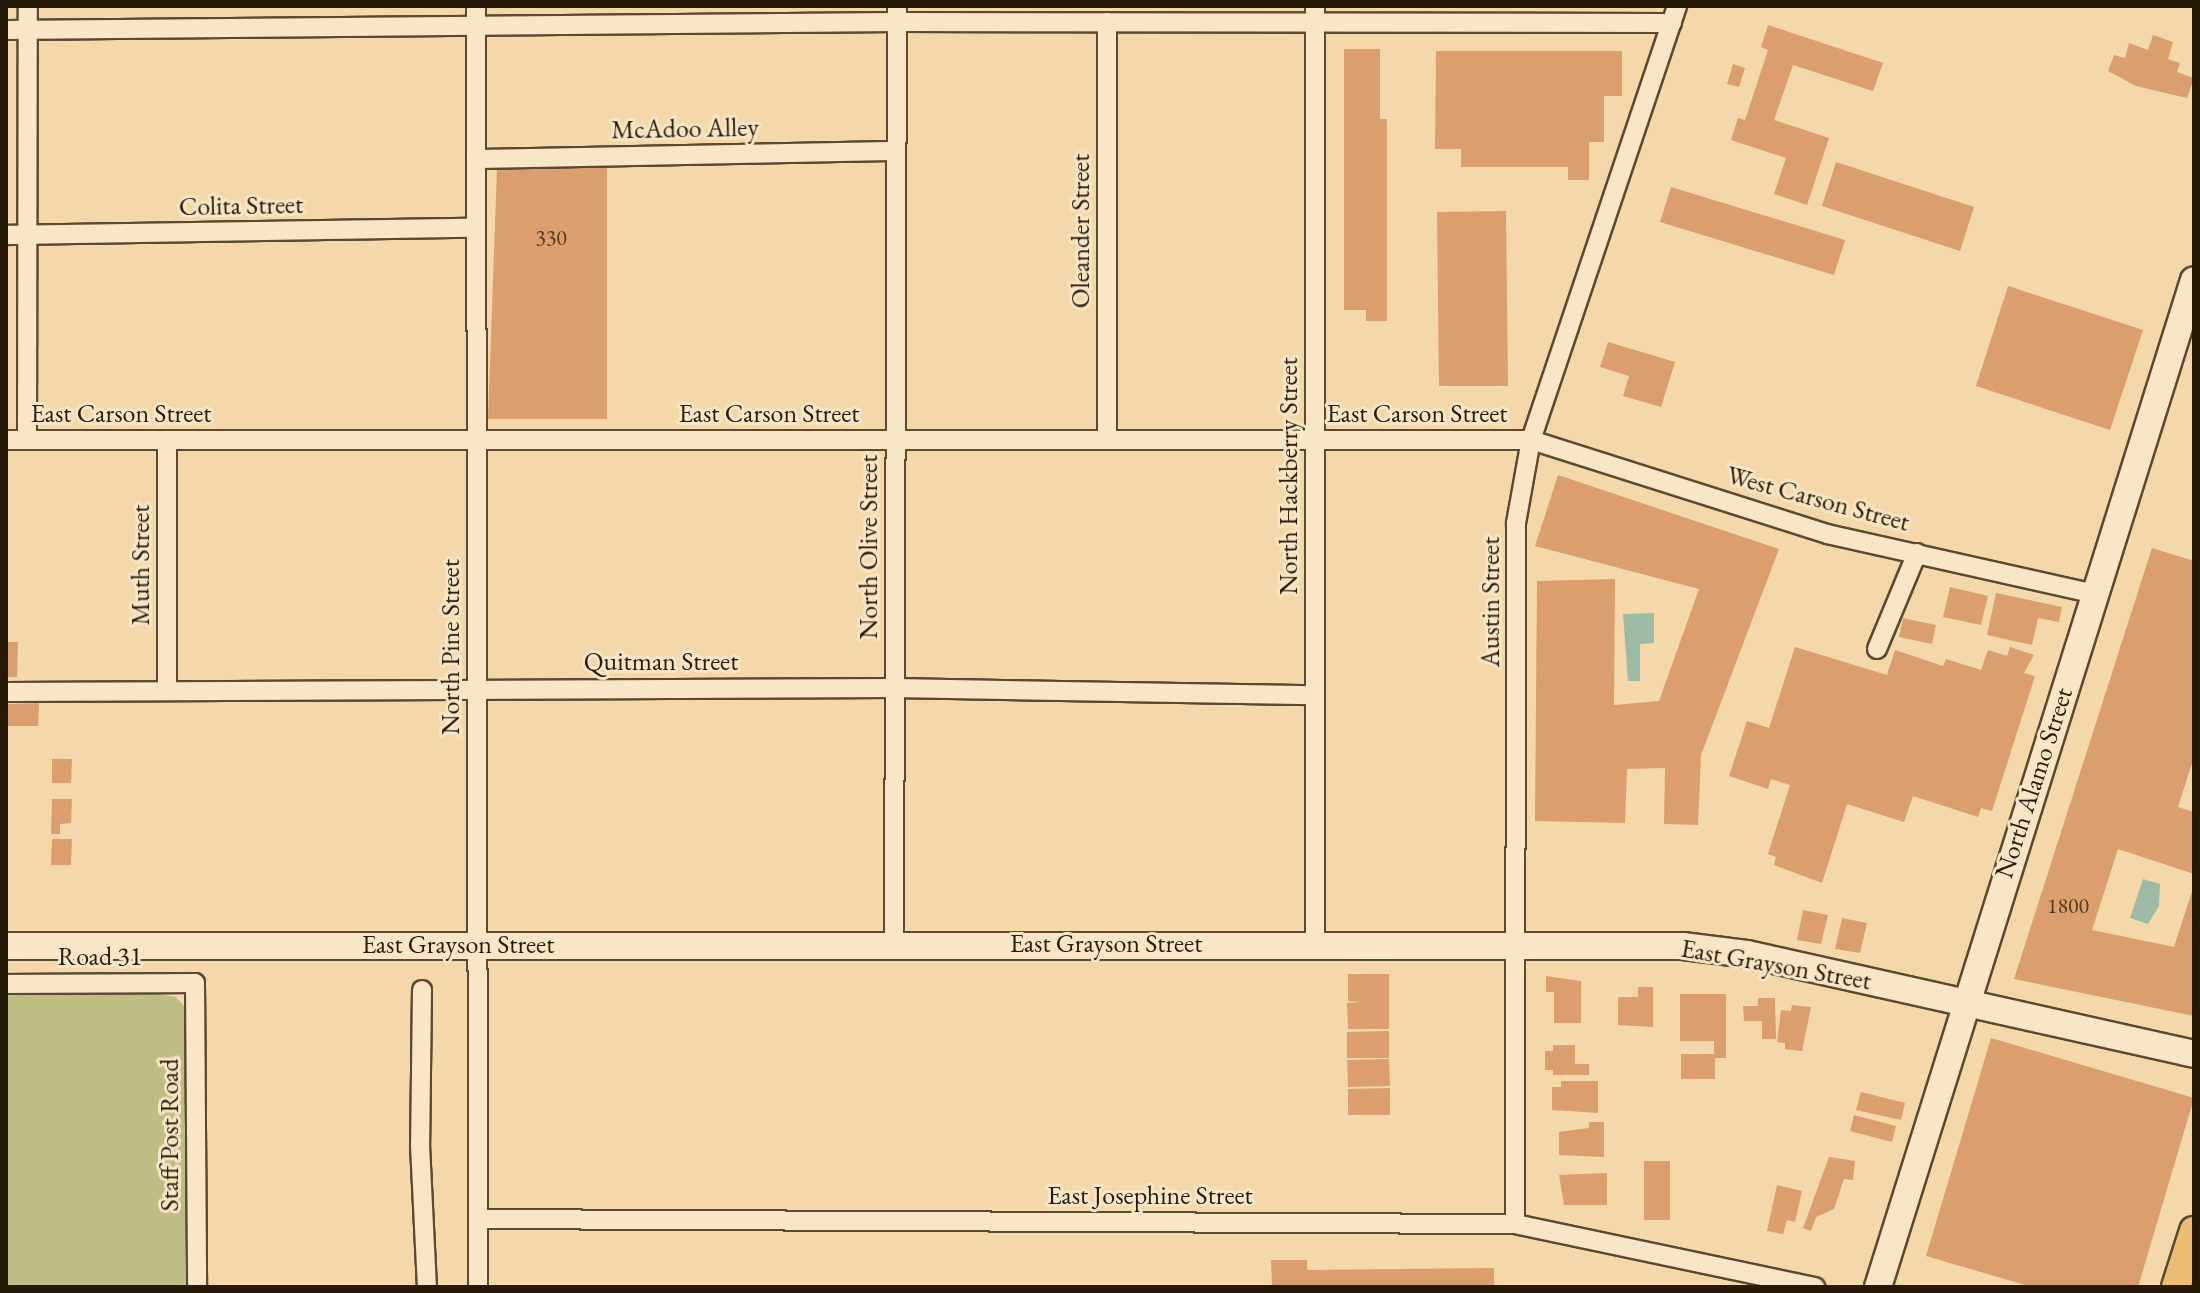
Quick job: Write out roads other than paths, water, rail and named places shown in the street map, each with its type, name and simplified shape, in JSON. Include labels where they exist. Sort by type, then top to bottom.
[{"type":"main road","points":[[2176,1287],[2194,1231]]},
{"type":"street","points":[[27,440],[28,6]]},
{"type":"street","name":"North Pine Street","points":[[476,6],[478,1287]]},
{"type":"street","points":[[6,30],[476,27],[897,14],[1107,22],[1315,14],[1674,15]]},
{"type":"street","name":"North Olive Street","points":[[894,945],[897,14]]},
{"type":"street","name":"North Hackberry Street","points":[[1315,14],[1315,945]]},
{"type":"street","name":"Austin Street","points":[[1515,1224],[1516,523],[1531,440],[1674,15]]},
{"type":"street","name":"Oleander Street","points":[[1107,22],[1107,440]]},
{"type":"street","name":"McAdoo Alley","points":[[476,159],[895,151]]},
{"type":"street","name":"Colita Street","points":[[6,235],[476,228]]},
{"type":"street","name":"North Alamo Street","points":[[1878,1287],[2194,280]]},
{"type":"street","name":"East Carson Street","points":[[6,440],[1531,440]]},
{"type":"street","name":"Muth Street","points":[[167,440],[167,691]]},
{"type":"street","name":"West Carson Street","points":[[1531,440],[1827,534],[2096,594]]},
{"type":"street","points":[[1877,649],[1917,553]]},
{"type":"street","name":"Quitman Street","points":[[6,692],[894,688],[1315,695]]},
{"type":"street","name":"East Grayson Street","points":[[6,946],[1515,945],[1696,948],[1967,1002],[2194,1054]]},
{"type":"street","name":"Road 31","points":[[6,984],[195,983]]},
{"type":"street","name":"Staff Post Road","points":[[195,983],[197,1287]]},
{"type":"street","points":[[422,990],[420,1145],[427,1287]]},
{"type":"street","name":"East Josephine Street","points":[[478,1219],[1515,1224],[1815,1287]]}]
